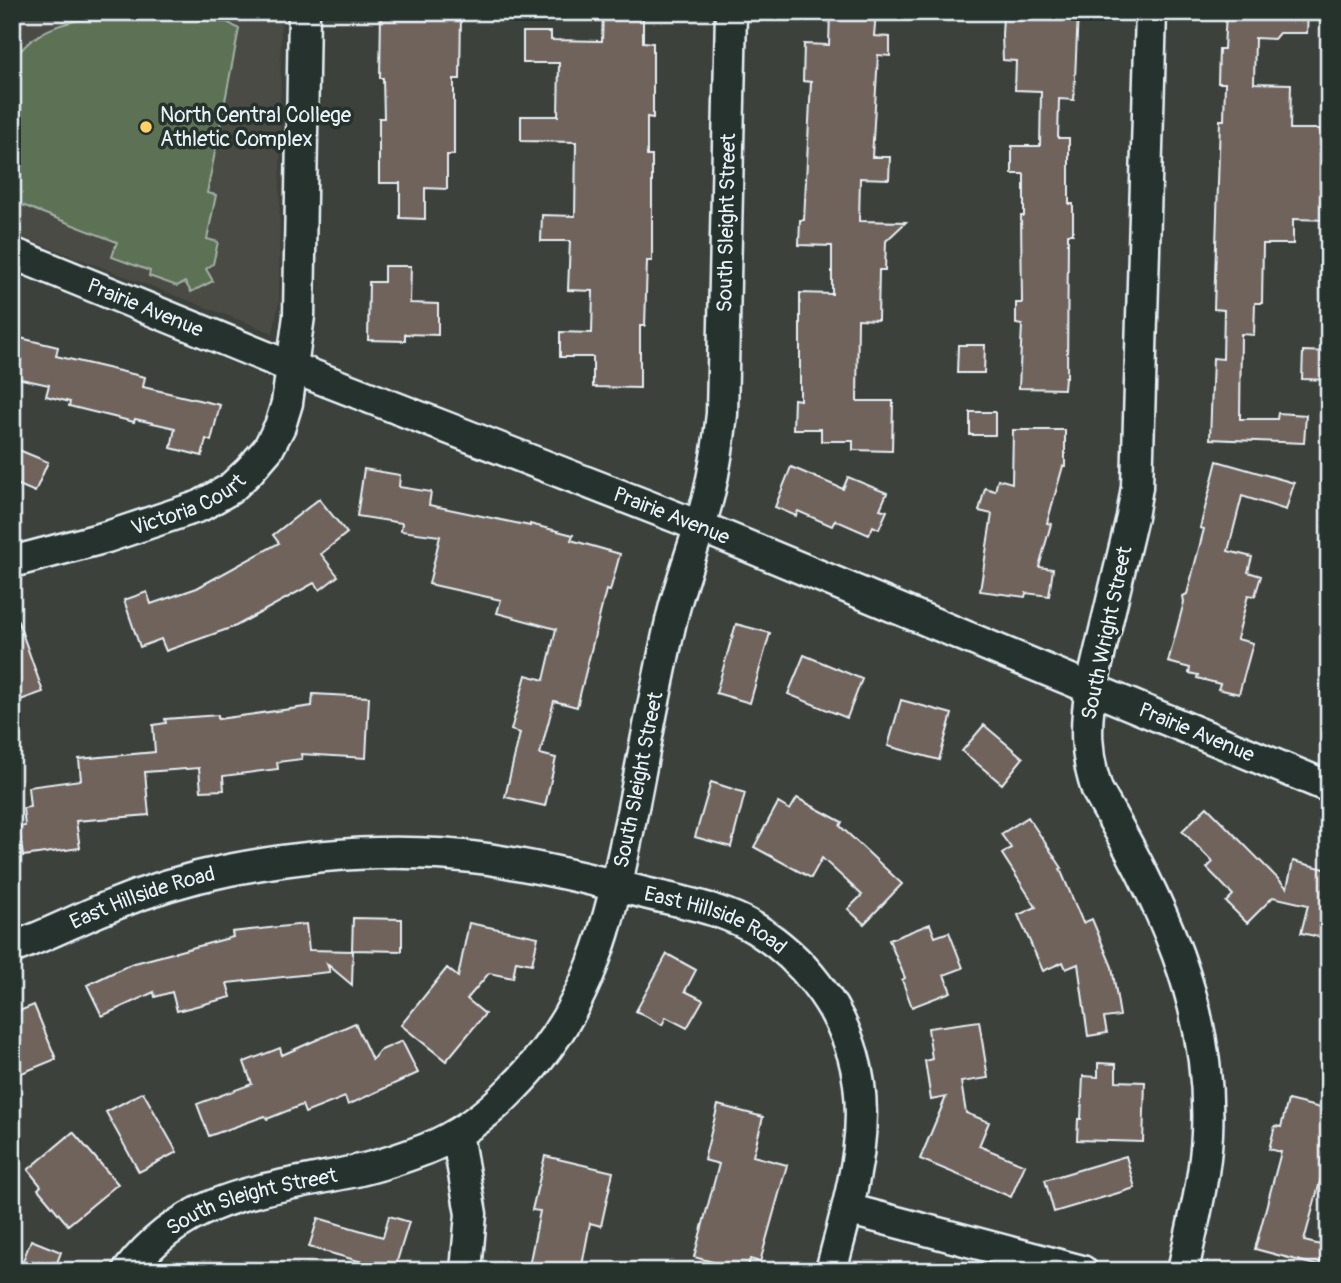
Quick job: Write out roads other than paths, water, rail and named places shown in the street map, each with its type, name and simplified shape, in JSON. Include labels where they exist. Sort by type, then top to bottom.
[{"type":"street","name":"Victoria Court","points":[[12,562],[107,537],[200,506],[230,489],[268,449],[280,426],[287,403],[299,316],[304,12]]},
{"type":"street","name":"South Sleight Street","points":[[128,1271],[163,1233],[193,1214],[226,1200],[266,1188],[363,1170],[427,1148],[457,1134],[501,1101],[532,1070],[559,1034],[581,995],[617,886],[672,620],[717,458],[722,414],[731,12]]},
{"type":"street","name":"South Wright Street","points":[[1151,12],[1139,459],[1132,517],[1091,689],[1087,717],[1089,767],[1097,790],[1166,923],[1190,987],[1202,1036],[1207,1135],[1200,1192],[1183,1271]]},
{"type":"street","name":"Prairie Avenue","points":[[12,253],[291,367],[699,526],[1329,787]]},
{"type":"street","name":"East Hillside Road","points":[[12,948],[108,906],[150,891],[227,870],[309,857],[359,853],[462,856],[537,868],[715,911],[738,920],[782,947],[818,985],[837,1016],[853,1055],[860,1093],[860,1142],[831,1271]]},
{"type":"street","points":[[457,1134],[471,1214],[466,1271]]},
{"type":"street","points":[[847,1209],[1082,1271]]},
{"type":"place","name":"North Central College Athletic Complex","points":[[146,127]]}]
